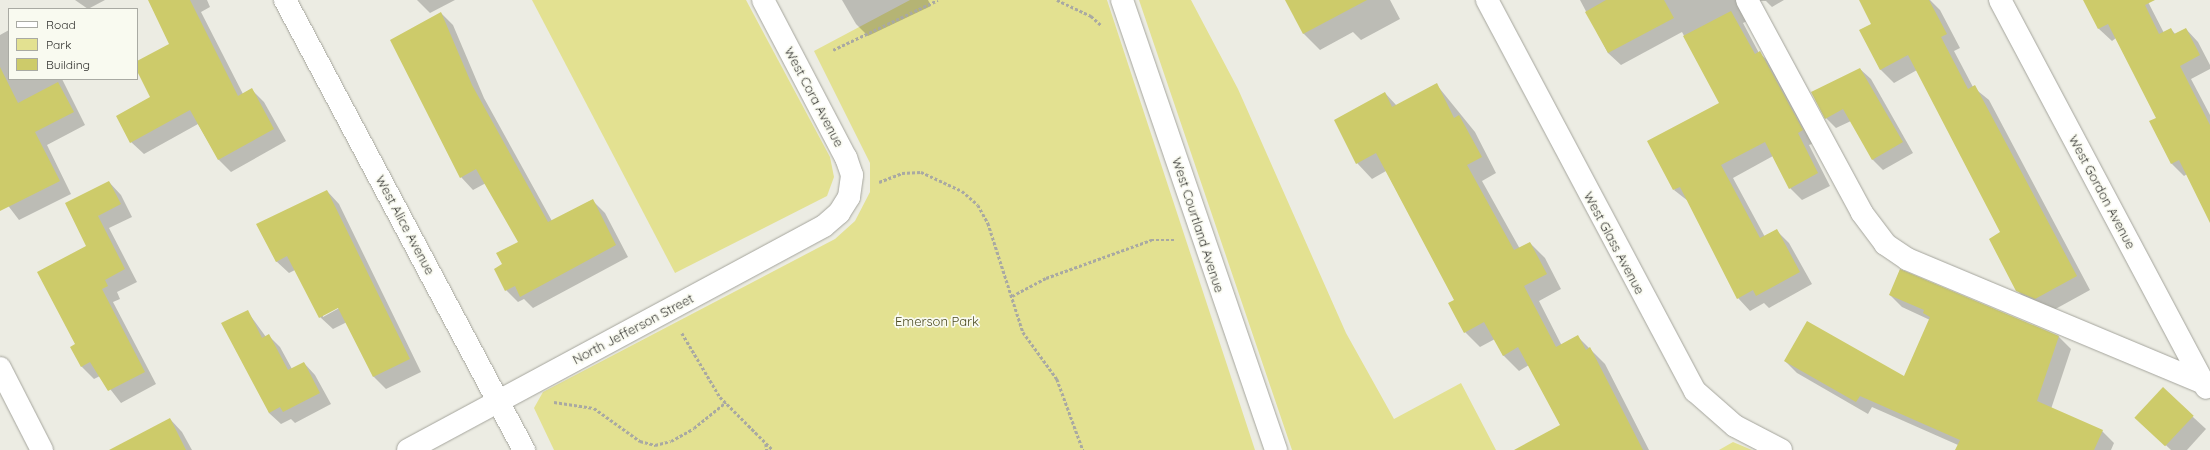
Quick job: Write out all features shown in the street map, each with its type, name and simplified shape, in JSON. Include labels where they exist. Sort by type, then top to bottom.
[{"type":"street","name":"West Alice Avenue","points":[[285,0],[524,450]]},
{"type":"street","name":"West Cora Avenue","points":[[764,0],[846,158],[852,175],[849,197]]},
{"type":"street","name":"West Courtland Avenue","points":[[1122,0],[1201,235],[1276,450]]},
{"type":"street","name":"West Glass Avenue","points":[[1487,0],[1695,391],[1735,426],[1781,450]]},
{"type":"street","points":[[1747,0],[1862,213],[1885,244],[1907,259],[2208,388]]},
{"type":"street","name":"West Gordon Avenue","points":[[2000,0],[2208,388]]},
{"type":"street","name":"North Jefferson Street","points":[[408,450],[824,226],[849,197]]},
{"type":"street","points":[[0,368],[42,450]]},
{"type":"path","points":[[833,50],[938,0]]},
{"type":"path","points":[[1056,0],[1091,16],[1118,43],[1138,46]]},
{"type":"path","points":[[879,182],[902,173],[921,172],[962,191],[978,205],[988,224],[1023,332],[1062,390],[1083,450]]},
{"type":"path","points":[[1012,296],[1046,278],[1151,240],[1183,240],[1201,235]]},
{"type":"path","points":[[678,325],[703,373],[726,402],[773,450]]},
{"type":"path","points":[[546,400],[594,408],[640,441],[655,445],[671,441],[694,428],[726,402]]},
{"type":"path","points":[[766,443],[767,450]]},
{"type":"green space","points":[[532,0],[746,0],[830,157],[834,177],[827,196],[675,273]]},
{"type":"green space","name":"Emerson Park","points":[[910,0],[1107,0],[1255,450],[554,450],[534,408],[543,392],[835,239],[855,221],[870,192],[870,163],[814,51]]},
{"type":"green space","points":[[1139,0],[1191,0],[1238,89],[1346,333],[1394,419],[1461,383],[1496,450],[1292,450]]},
{"type":"green space","points":[[1733,442],[1752,450],[1719,450]]},
{"type":"building","points":[[148,0],[190,0],[238,96],[252,88],[274,129],[218,160],[190,110],[130,143],[116,116],[150,97],[138,73],[138,60],[169,44]]},
{"type":"building","points":[[1285,0],[1367,0],[1303,34]]},
{"type":"building","points":[[1606,0],[1664,0],[1674,18],[1608,53],[1585,12]]},
{"type":"building","points":[[1859,0],[1929,0],[1947,34],[1941,37],[1968,89],[1975,85],[2077,276],[2035,299],[2016,291],[1989,239],[2000,232],[1908,55],[1880,70],[1859,30],[1871,24]]},
{"type":"building","points":[[2083,0],[2155,0],[2145,5],[2159,34],[2171,28],[2174,34],[2186,28],[2200,55],[2180,66],[2210,125],[2210,223],[2179,160],[2171,164],[2149,121],[2156,118],[2108,24],[2098,29]]},
{"type":"building","points":[[1731,11],[1755,54],[1760,51],[1803,130],[1798,133],[1818,173],[1789,189],[1765,142],[1721,165],[1760,238],[1777,229],[1800,272],[1756,296],[1753,290],[1737,299],[1680,187],[1673,190],[1647,141],[1719,103],[1683,36]]},
{"type":"building","points":[[441,12],[472,85],[548,222],[593,199],[616,245],[520,297],[515,286],[505,291],[494,269],[502,264],[496,253],[518,242],[476,169],[460,178],[390,40]]},
{"type":"building","points":[[0,67],[18,103],[58,82],[74,112],[35,132],[60,181],[0,211]]},
{"type":"building","points":[[1860,68],[1903,142],[1872,160],[1843,109],[1825,119],[1811,92]]},
{"type":"building","points":[[1437,83],[1454,118],[1459,115],[1482,157],[1467,165],[1514,250],[1530,242],[1547,274],[1524,286],[1556,347],[1578,335],[1586,350],[1590,347],[1643,450],[1514,450],[1560,425],[1518,347],[1503,356],[1484,322],[1464,333],[1448,303],[1454,300],[1376,153],[1356,164],[1334,120],[1385,92],[1392,107]]},
{"type":"building","points":[[109,181],[121,204],[98,216],[125,269],[105,280],[108,286],[102,289],[145,372],[108,391],[90,362],[81,367],[70,347],[75,344],[37,272],[86,246],[65,203]]},
{"type":"building","points":[[327,190],[410,359],[373,377],[338,308],[319,318],[287,256],[276,262],[256,224]]},
{"type":"building","points":[[1900,269],[2059,336],[2037,401],[2103,430],[2094,450],[1955,450],[1960,440],[1860,396],[1856,402],[1784,361],[1807,321],[1904,376],[1930,317],[1923,313],[1924,310],[1889,295]]},
{"type":"building","points":[[248,310],[262,338],[269,334],[288,370],[304,362],[320,393],[283,412],[280,407],[269,413],[221,323]]},
{"type":"building","points":[[2163,387],[2194,416],[2165,446],[2134,418]]},
{"type":"building","points":[[170,418],[186,450],[109,450]]}]
